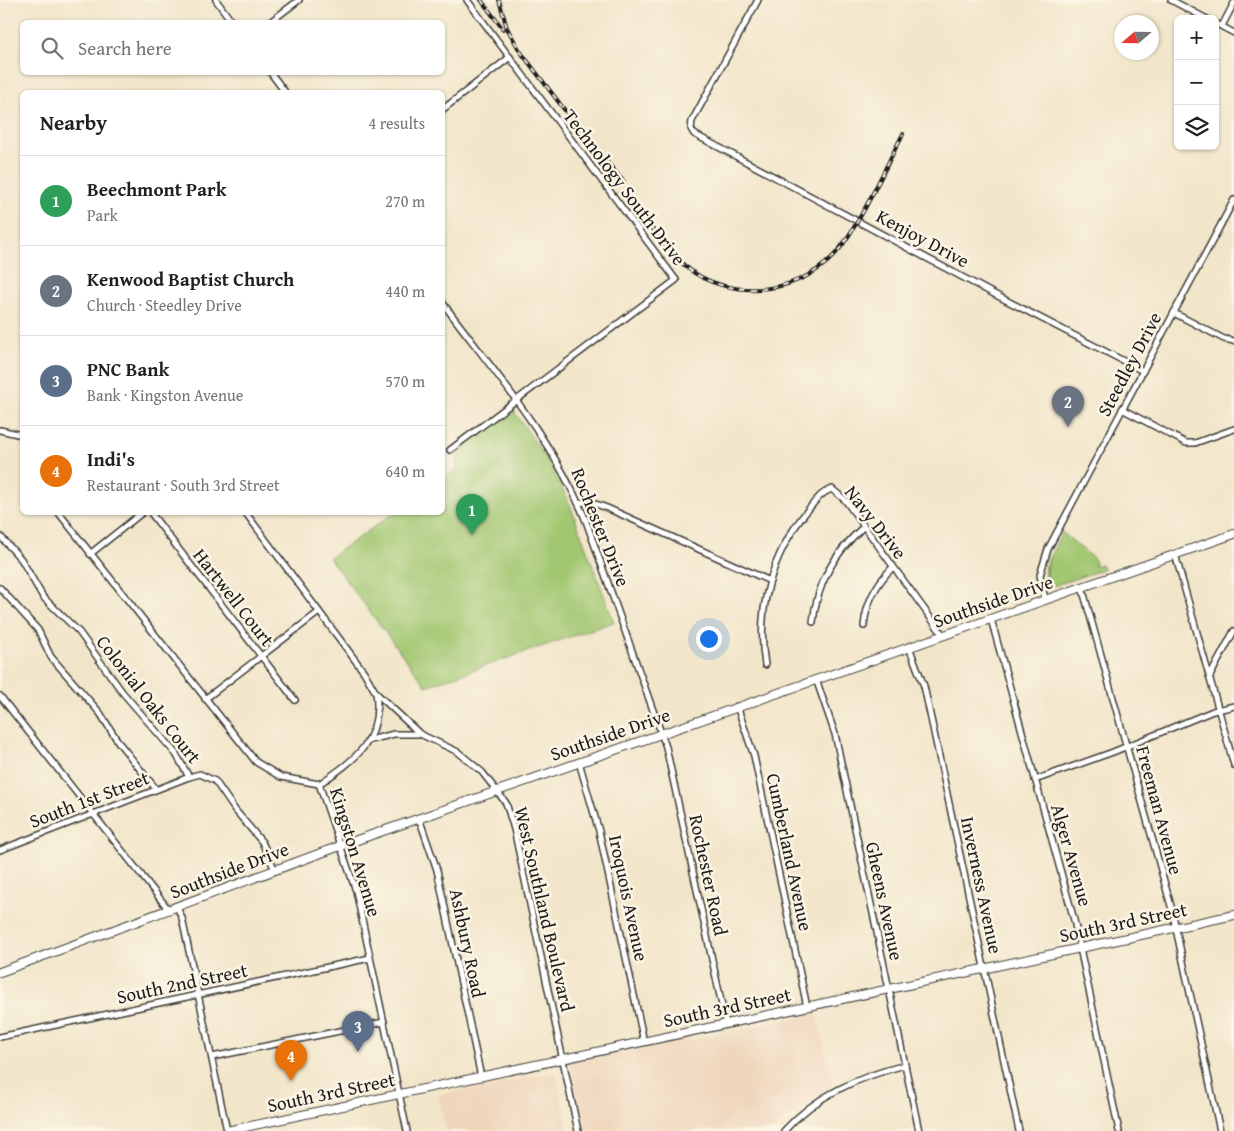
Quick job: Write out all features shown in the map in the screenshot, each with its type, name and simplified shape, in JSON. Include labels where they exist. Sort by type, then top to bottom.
[{"type":"main road","name":"Southside Drive","points":[[0,972],[340,846],[1234,534]]},
{"type":"main road","name":"South 3rd Street","points":[[227,1131],[1234,915]]},
{"type":"street","points":[[216,0],[231,20]]},
{"type":"street","points":[[273,20],[299,0]]},
{"type":"street","name":"Technology South Drive","points":[[467,0],[676,280],[516,401]]},
{"type":"street","name":"Kenjoy Drive","points":[[758,0],[692,121],[691,129],[702,139],[958,273],[994,294],[1143,370]]},
{"type":"street","points":[[1171,0],[1199,15]]},
{"type":"street","points":[[1222,26],[1234,3]]},
{"type":"street","points":[[1219,25],[1234,33]]},
{"type":"street","points":[[445,108],[510,57]]},
{"type":"street","points":[[272,75],[284,90]]},
{"type":"street","name":"Steedley Drive","points":[[1046,600],[1041,587],[1042,564],[1122,409],[1234,200]]},
{"type":"street","name":"Rochester Drive","points":[[445,306],[549,447],[578,502],[660,734]]},
{"type":"street","points":[[1174,312],[1224,339],[1234,341]]},
{"type":"street","points":[[450,450],[516,401]]},
{"type":"street","points":[[1122,409],[1186,443],[1195,443],[1234,429]]},
{"type":"street","points":[[0,430],[20,435]]},
{"type":"street","name":"Navy Drive","points":[[765,665],[762,633],[765,600],[770,581],[780,555],[794,529],[824,492],[836,490],[943,635]]},
{"type":"street","points":[[578,502],[593,503],[607,508],[770,581]]},
{"type":"street","name":"Kingston Avenue","points":[[60,515],[247,753],[264,769],[287,779],[319,784],[356,891],[407,1131]]},
{"type":"street","points":[[90,554],[139,515]]},
{"type":"street","name":"Hartwell Court","points":[[152,515],[295,700]]},
{"type":"street","points":[[247,515],[364,672],[376,693],[377,714],[370,740],[345,767],[319,784]]},
{"type":"street","points":[[813,622],[820,588],[833,560],[845,544],[863,527]]},
{"type":"street","name":"Colonial Oaks Court","points":[[0,536],[21,560],[43,597],[79,632],[123,693],[176,754],[189,777],[200,774],[215,781],[235,810],[262,842],[275,870]]},
{"type":"street","points":[[1175,554],[1234,765]]},
{"type":"street","points":[[864,626],[870,599],[881,579],[892,568]]},
{"type":"street","name":"Freeman Avenue","points":[[1082,587],[1176,928],[1220,1131]]},
{"type":"street","points":[[0,588],[38,630],[51,657],[100,713],[119,743],[156,790]]},
{"type":"street","points":[[205,699],[319,612]]},
{"type":"street","name":"Alger Avenue","points":[[991,619],[1080,948],[1119,1131]]},
{"type":"street","points":[[1210,676],[1234,631]]},
{"type":"street","name":"Inverness Avenue","points":[[910,647],[924,686],[1019,1131]]},
{"type":"street","name":"Gheens Avenue","points":[[816,679],[834,734],[919,1131]]},
{"type":"street","name":"West Southland Boulevard","points":[[376,693],[420,734],[445,744],[471,761],[499,792],[506,803],[514,829],[578,1131]]},
{"type":"street","points":[[0,696],[94,815],[182,918],[227,1131]]},
{"type":"street","name":"Cumberland Avenue","points":[[737,706],[754,756],[807,1007]]},
{"type":"street","points":[[1035,780],[1219,709],[1234,706]]},
{"type":"street","points":[[370,740],[394,734],[420,734]]},
{"type":"street","name":"Rochester Road","points":[[660,734],[666,747],[726,1024]]},
{"type":"street","name":"Iroquois Avenue","points":[[579,762],[599,830],[644,1042]]},
{"type":"street","name":"South 1st Street","points":[[0,850],[189,777]]},
{"type":"street","name":"Ashbury Road","points":[[419,818],[437,870],[481,1077]]},
{"type":"street","name":"South 2nd Street","points":[[0,1037],[370,958]]},
{"type":"street","points":[[212,1057],[384,1022]]},
{"type":"street","points":[[784,1131],[817,1102],[843,1086],[905,1065]]},
{"type":"shaded area","points":[[817,1013],[833,1085],[778,1125],[773,1131],[585,1131],[570,1063]]},
{"type":"shaded area","points":[[556,1072],[568,1131],[446,1131],[438,1095]]},
{"type":"green space","points":[[514,411],[553,469],[570,505],[614,622],[426,686],[329,558],[391,515],[445,515],[445,478],[457,469],[457,449]]},
{"type":"green space","points":[[1062,532],[1095,560],[1094,566],[1101,564],[1104,569],[1053,586],[1049,584],[1046,570],[1049,559],[1045,568],[1045,566]]},
{"type":"railway","points":[[481,0],[503,29]]},
{"type":"railway","points":[[499,0],[507,28],[520,51],[582,133],[624,182]]},
{"type":"railway","points":[[626,192],[646,221],[676,258],[703,278],[723,286],[745,289],[767,288],[788,284],[808,275],[826,263],[841,247],[866,206],[903,134]]},
{"type":"place","name":"Kenwood Baptist Church","points":[[1068,427]]},
{"type":"place","name":"Beechmont Park","points":[[472,535]]},
{"type":"place","name":"PNC Bank","points":[[358,1052]]},
{"type":"place","name":"Indi's","points":[[291,1081]]}]
